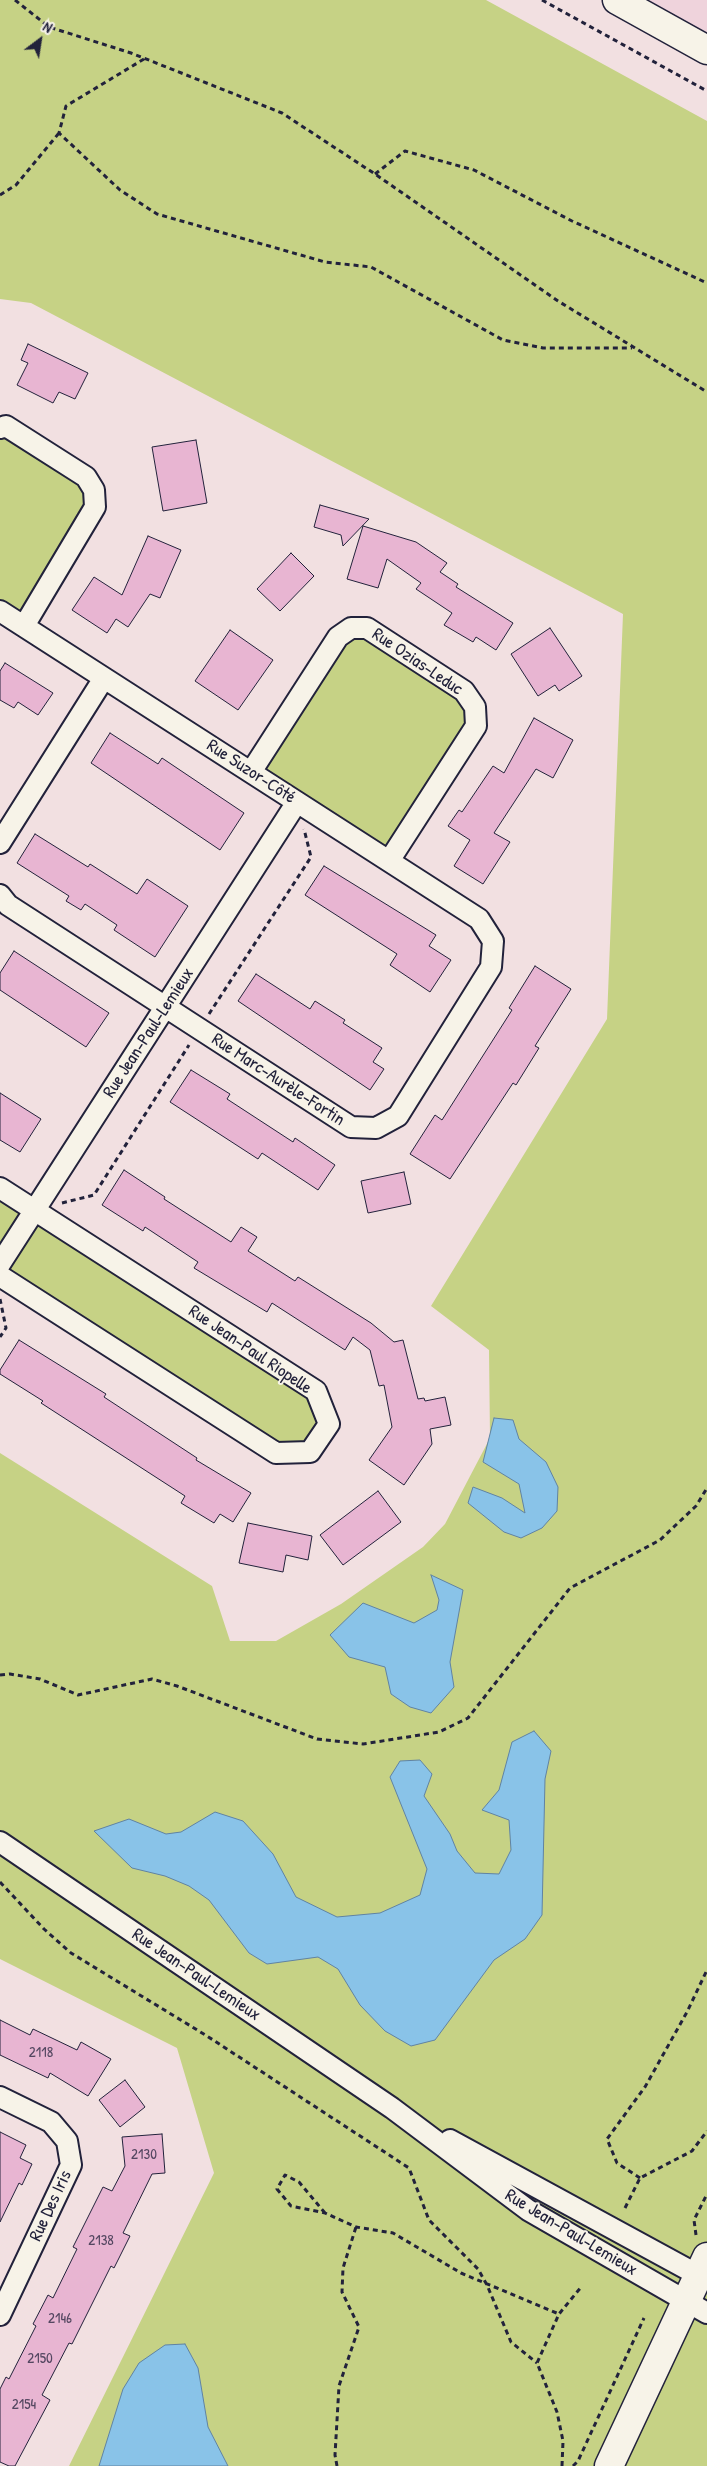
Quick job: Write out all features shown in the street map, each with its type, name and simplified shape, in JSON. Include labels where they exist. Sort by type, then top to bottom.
[{"type":"main road","points":[[618,0],[707,50]]},
{"type":"main road","points":[[609,2466],[696,2307],[702,2262]]},
{"type":"street","points":[[0,428],[6,426],[86,477],[94,490],[95,507],[24,626]]},
{"type":"street","name":"Rue Suzor-Côté","points":[[0,610],[479,919]]},
{"type":"street","name":"Rue Ozias-Leduc","points":[[251,772],[338,637],[351,628],[367,628],[464,691],[475,707],[476,726],[389,861]]},
{"type":"street","points":[[0,843],[104,678]]},
{"type":"street","name":"Rue Jean-Paul-Lemieux","points":[[0,1264],[297,802]]},
{"type":"street","name":"Rue Marc-Aurèle-Fortin","points":[[0,895],[8,905],[351,1127],[376,1128],[398,1116],[491,967],[493,941],[479,919]]},
{"type":"street","name":"Rue Jean-Paul Riopelle","points":[[0,1188],[316,1391],[329,1424],[310,1452],[276,1453],[0,1276]]},
{"type":"street","name":"Rue Jean-Paul-Lemieux","points":[[0,1842],[392,2108],[528,2210],[696,2307]]},
{"type":"street","name":"Rue Des Iris","points":[[0,2097],[51,2122],[68,2141],[71,2165],[0,2315]]},
{"type":"street","name":"Rue Jean-Paul-Lemieux","points":[[392,2108],[702,2262]]},
{"type":"path","points":[[15,0],[49,27],[144,58],[282,113],[375,174],[558,301],[632,348],[707,392]]},
{"type":"path","points":[[542,0],[707,91]]},
{"type":"path","points":[[0,195],[16,185],[59,133],[66,106],[144,58]]},
{"type":"path","points":[[59,133],[120,190],[157,214],[325,262],[371,267],[503,340],[543,348],[632,348]]},
{"type":"path","points":[[375,174],[404,151],[474,170],[572,221],[707,283]]},
{"type":"path","points":[[0,1299],[6,1328],[0,1337]]},
{"type":"path","points":[[0,1675],[10,1674],[40,1679],[78,1695],[152,1680],[177,1686],[317,1739],[363,1744],[439,1732],[468,1718],[570,1588],[660,1540],[696,1506],[707,1488]]},
{"type":"path","points":[[0,1882],[44,1929],[71,1953],[207,2036],[410,2168],[429,2220],[478,2269],[487,2285],[511,2342],[537,2363],[557,2412],[563,2441],[562,2466]]},
{"type":"path","points":[[640,2178],[617,2163],[607,2139],[645,2087],[688,2012],[707,1970]]},
{"type":"path","points":[[625,2208],[640,2178],[692,2150],[707,2131]]},
{"type":"path","points":[[325,2213],[299,2182],[285,2175],[277,2189],[291,2206],[325,2213],[356,2227],[392,2233],[487,2285],[559,2314]]},
{"type":"path","points":[[702,2262],[694,2220],[707,2194]]},
{"type":"path","points":[[337,2466],[335,2455],[339,2386],[359,2327],[342,2292],[343,2268],[356,2227]]},
{"type":"path","points":[[537,2363],[559,2314],[582,2286]]},
{"type":"path","points":[[573,2466],[578,2461],[644,2318]]},
{"type":"shaded area","points":[[629,0],[707,0],[707,44]]},
{"type":"green space","points":[[0,0],[486,0],[707,121],[707,2466],[69,2466],[214,2173],[177,2048],[0,1959],[0,1453],[212,1586],[230,1641],[276,1641],[341,1604],[423,1547],[445,1524],[490,1438],[489,1350],[431,1306],[607,1019],[623,614],[31,303],[0,299]]},
{"type":"green space","points":[[0,428],[94,490],[24,626],[0,611]]},
{"type":"green space","points":[[351,628],[464,691],[476,726],[389,861],[251,772]]},
{"type":"green space","points":[[0,1188],[316,1391],[329,1424],[310,1452],[276,1453],[0,1276]]},
{"type":"water","points":[[494,1418],[513,1420],[519,1439],[546,1462],[558,1487],[557,1511],[542,1528],[521,1538],[504,1532],[468,1503],[473,1487],[502,1498],[525,1513],[519,1484],[483,1462]]},
{"type":"water","points":[[431,1575],[463,1590],[450,1662],[454,1687],[431,1713],[410,1707],[391,1694],[385,1667],[349,1657],[330,1635],[363,1603],[414,1623],[437,1610],[439,1600]]},
{"type":"water","points":[[534,1731],[551,1751],[545,1779],[542,1915],[525,1939],[494,1960],[435,2040],[411,2046],[385,2031],[360,2005],[338,1969],[318,1957],[267,1964],[249,1953],[209,1900],[189,1886],[165,1876],[132,1868],[94,1831],[129,1819],[166,1834],[181,1832],[215,1812],[243,1821],[273,1854],[296,1897],[337,1917],[380,1913],[420,1895],[427,1869],[390,1777],[400,1761],[420,1760],[432,1774],[424,1796],[450,1834],[457,1851],[475,1873],[499,1874],[511,1850],[509,1820],[482,1810],[499,1790],[512,1742]]},
{"type":"water","points":[[185,2344],[198,2368],[208,2427],[228,2466],[99,2466],[123,2389],[139,2363],[165,2345]]},
{"type":"building","points":[[28,344],[88,373],[75,399],[59,392],[53,403],[17,385],[28,363],[21,360]]},
{"type":"building","points":[[196,440],[207,503],[163,511],[152,447]]},
{"type":"building","points":[[320,505],[369,519],[343,546],[341,535],[314,527]]},
{"type":"building","points":[[363,526],[416,542],[447,563],[440,572],[458,584],[456,587],[513,623],[496,650],[476,637],[473,642],[444,625],[452,613],[416,589],[421,583],[387,559],[378,588],[347,579]]},
{"type":"building","points":[[148,536],[181,550],[160,598],[150,594],[128,627],[116,619],[107,633],[72,610],[94,577],[122,595]]},
{"type":"building","points":[[291,553],[314,576],[280,611],[257,589]]},
{"type":"building","points":[[550,628],[582,676],[559,691],[555,685],[538,696],[511,654]]},
{"type":"building","points":[[230,630],[273,660],[238,710],[195,681]]},
{"type":"building","points":[[5,663],[53,693],[38,715],[18,702],[14,708],[0,700],[0,671]]},
{"type":"building","points":[[534,718],[573,740],[553,778],[536,769],[494,833],[510,842],[483,884],[454,866],[470,840],[448,826],[459,810],[462,812],[493,766],[504,773]]},
{"type":"building","points":[[110,733],[158,764],[162,758],[244,813],[220,850],[91,763]]},
{"type":"building","points":[[35,834],[88,867],[90,864],[137,894],[147,879],[188,906],[155,957],[114,930],[117,925],[85,904],[81,910],[66,901],[69,896],[17,863]]},
{"type":"building","points":[[324,866],[436,935],[429,946],[451,960],[430,992],[390,965],[397,954],[305,895]]},
{"type":"building","points":[[14,951],[109,1013],[86,1047],[0,990],[0,973]]},
{"type":"building","points":[[535,966],[571,989],[535,1046],[539,1048],[516,1085],[513,1083],[450,1179],[410,1154],[435,1115],[442,1120],[512,1010],[509,1008]]},
{"type":"building","points":[[256,974],[310,1009],[315,1001],[345,1020],[343,1023],[382,1048],[373,1062],[384,1069],[370,1090],[238,1001]]},
{"type":"building","points":[[191,1070],[230,1094],[227,1099],[293,1142],[295,1138],[335,1165],[318,1190],[262,1153],[258,1159],[170,1102]]},
{"type":"building","points":[[0,1093],[41,1119],[20,1152],[0,1140]]},
{"type":"building","points":[[124,1170],[165,1197],[164,1199],[231,1242],[241,1227],[257,1237],[248,1251],[295,1281],[298,1277],[371,1323],[394,1342],[403,1340],[418,1399],[424,1398],[425,1401],[445,1397],[451,1425],[430,1429],[432,1444],[404,1485],[369,1460],[392,1427],[384,1385],[379,1386],[370,1350],[353,1337],[345,1350],[272,1303],[267,1312],[194,1268],[198,1262],[145,1227],[143,1231],[102,1205]]},
{"type":"building","points":[[404,1172],[411,1204],[368,1213],[361,1181]]},
{"type":"building","points":[[19,1340],[106,1394],[104,1397],[197,1458],[196,1460],[251,1493],[233,1522],[220,1514],[214,1523],[181,1503],[185,1496],[41,1403],[43,1401],[0,1374],[0,1370]]},
{"type":"building","points":[[378,1491],[401,1522],[343,1565],[320,1535]]},
{"type":"building","points":[[248,1523],[312,1536],[308,1560],[286,1555],[283,1572],[239,1563]]},
{"type":"building","points":[[0,2020],[30,2035],[33,2029],[77,2050],[81,2042],[111,2059],[88,2096],[50,2073],[48,2078],[0,2055]]},
{"type":"building","points":[[125,2080],[145,2107],[120,2127],[99,2100]]},
{"type":"building","points":[[0,2132],[26,2145],[20,2158],[32,2164],[22,2185],[19,2183],[0,2222]]},
{"type":"building","points":[[162,2134],[165,2173],[152,2174],[123,2233],[130,2236],[114,2268],[111,2266],[72,2344],[69,2343],[42,2395],[50,2400],[15,2466],[9,2466],[0,2462],[0,2389],[6,2377],[9,2379],[36,2326],[33,2324],[48,2295],[53,2298],[77,2249],[73,2247],[103,2187],[112,2191],[125,2166],[122,2137]]}]
